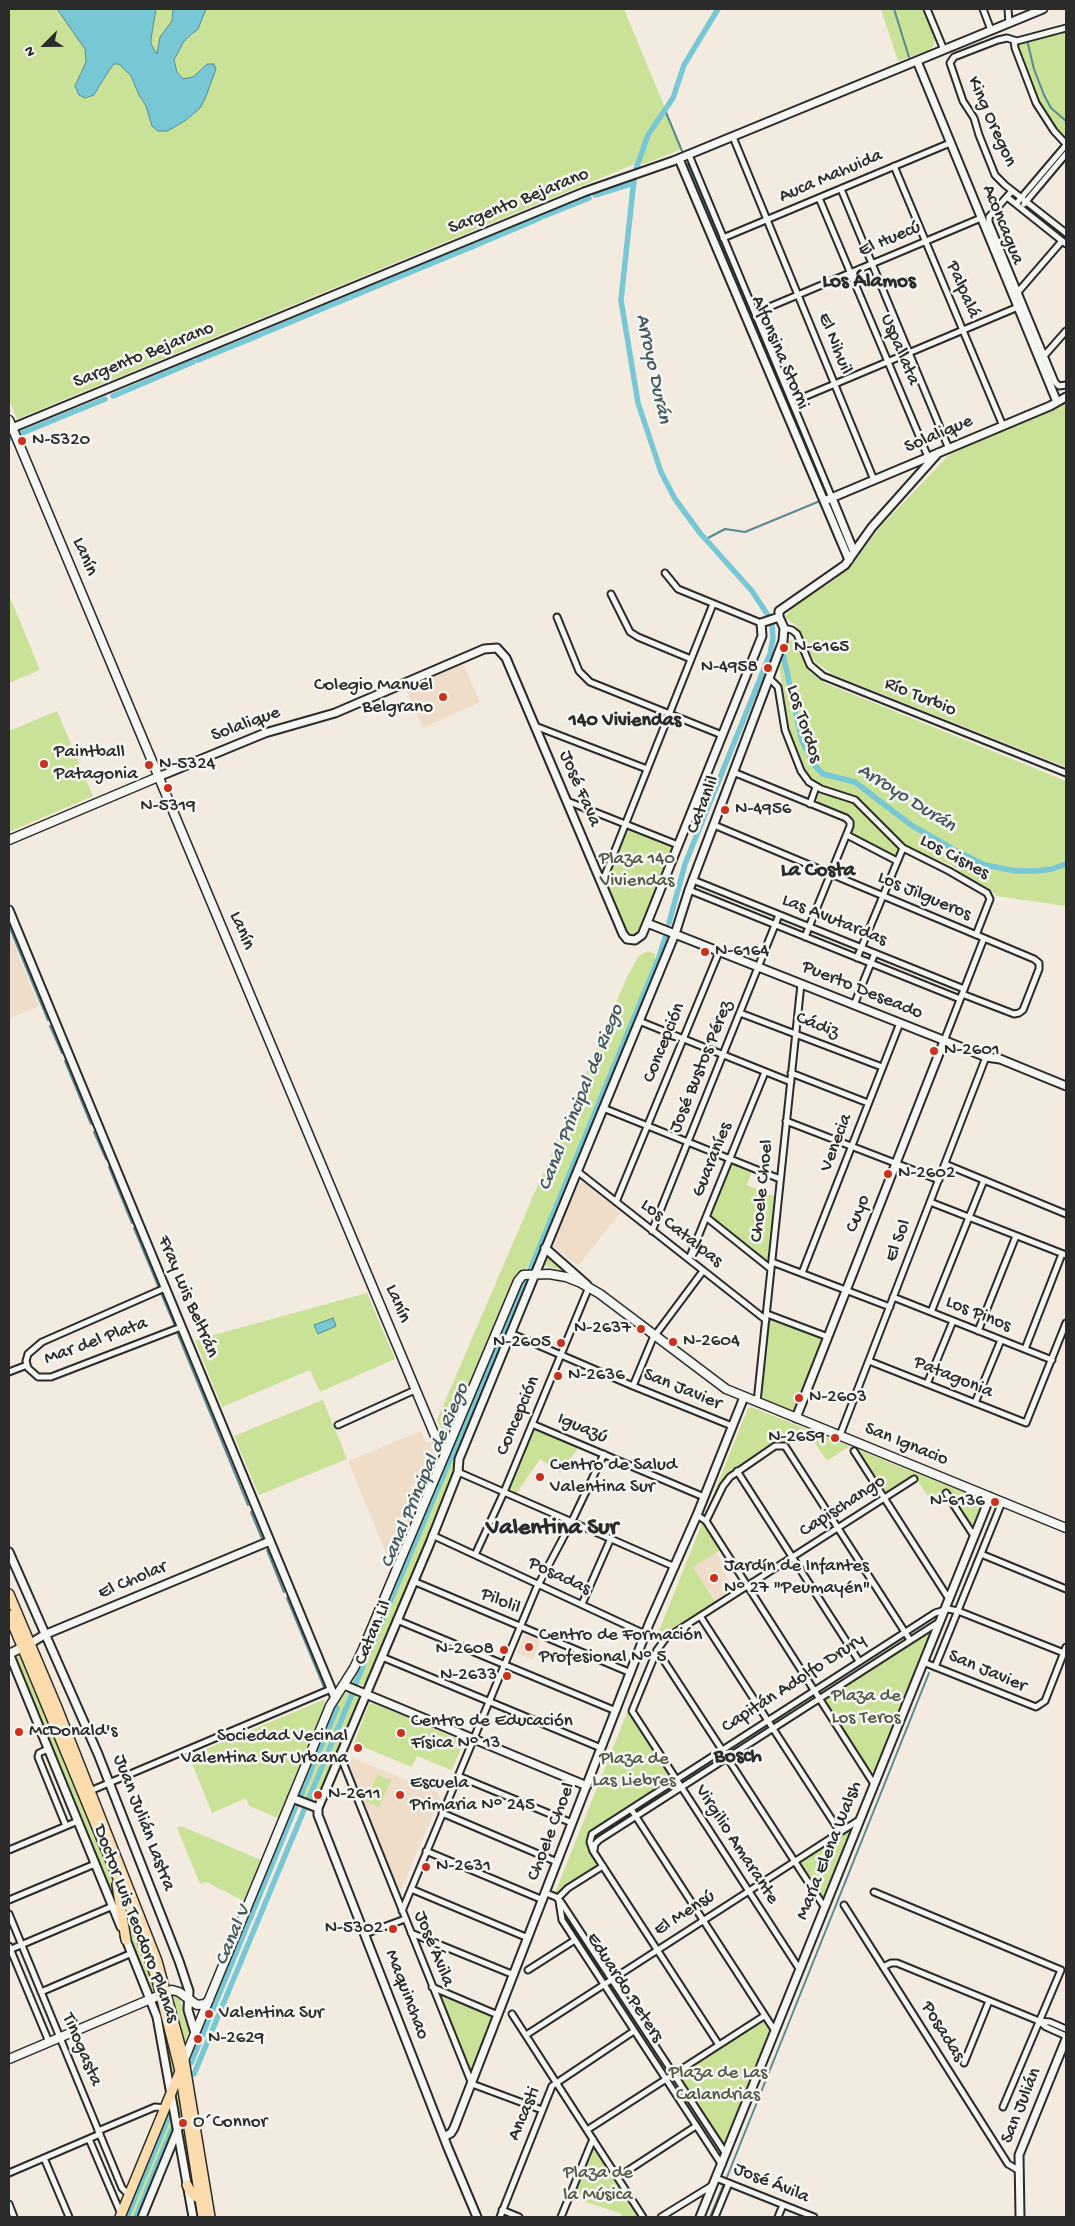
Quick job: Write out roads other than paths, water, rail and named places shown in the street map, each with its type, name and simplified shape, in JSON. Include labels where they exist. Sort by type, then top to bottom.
[{"type":"main road","name":"Lanín","points":[[9,420],[10,429],[436,1440],[446,1452]]},
{"type":"main road","name":"Solalique","points":[[9,840],[158,777]]},
{"type":"main road","name":"San Ignacio","points":[[534,1274],[566,1277],[589,1287],[716,1383],[744,1397],[1066,1528]]},
{"type":"main road","points":[[121,2216],[292,1798],[335,1698],[363,1649],[518,1281],[523,1275],[534,1274]]},
{"type":"main road","points":[[9,1594],[31,1643],[146,1930],[184,2060],[210,2217]]},
{"type":"main road","points":[[9,1615],[164,1994],[180,2071],[203,2217]]},
{"type":"main road","name":"El Cholar","points":[[9,1654],[31,1643]]},
{"type":"main road","points":[[111,1861],[126,1940]]},
{"type":"main road","points":[[9,2059],[175,1990],[200,2005],[209,2000]]},
{"type":"main road","points":[[188,2185],[192,2194],[200,2199]]},
{"type":"street","points":[[927,9],[944,50]]},
{"type":"street","points":[[982,9],[991,30]]},
{"type":"street","points":[[1008,9],[1009,23]]},
{"type":"street","name":"Sargento Bejarano","points":[[10,429],[584,192],[680,159],[1043,9]]},
{"type":"street","points":[[1018,206],[1066,144],[1054,131],[1036,103],[1018,57],[1014,41],[1066,28]]},
{"type":"street","name":"King Oregon","points":[[1014,41],[1007,38],[998,40],[954,57],[950,61],[950,65],[963,101],[974,118],[993,170],[1001,182],[1066,233]]},
{"type":"street","name":"Aconcagua","points":[[917,61],[1057,402]]},
{"type":"street","name":"El Nihuil","points":[[733,137],[874,480]]},
{"type":"street","name":"Auca Mahuida","points":[[723,238],[950,143]]},
{"type":"street","points":[[1023,200],[1066,154]]},
{"type":"street","name":"Alfonsina Storni","points":[[689,155],[854,552]]},
{"type":"street","name":"Alfonsina Storni","points":[[680,159],[849,560]]},
{"type":"street","name":"Palpalá","points":[[894,166],[1003,426]]},
{"type":"street","name":"Uspallata","points":[[841,189],[949,449]]},
{"type":"street","points":[[1012,191],[988,220],[1056,384],[1066,385]]},
{"type":"street","points":[[1007,197],[1064,242],[1018,292]]},
{"type":"street","name":"Uspallata","points":[[819,198],[928,457]]},
{"type":"street","name":"El Huecú","points":[[755,313],[981,218]]},
{"type":"street","points":[[792,402],[1018,307]]},
{"type":"street","points":[[1044,356],[1066,331]]},
{"type":"street","name":"Solalique","points":[[824,501],[1003,426],[1066,397]]},
{"type":"street","points":[[784,628],[779,617],[780,610],[839,570],[849,560],[872,527],[938,453]]},
{"type":"street","points":[[665,573],[678,589],[761,623],[779,617]]},
{"type":"street","points":[[611,594],[630,632],[691,659]]},
{"type":"street","points":[[602,883],[713,604]]},
{"type":"street","points":[[557,618],[579,671],[586,679],[722,735]]},
{"type":"street","points":[[647,923],[762,636],[761,623]]},
{"type":"street","name":"Catanlil","points":[[534,1274],[675,934],[689,890],[783,641],[784,628]]},
{"type":"street","name":"Río Turbio","points":[[784,628],[794,632],[810,665],[823,676],[1066,773]]},
{"type":"street","name":"Solalique","points":[[158,777],[259,735],[340,711],[484,649],[497,648]]},
{"type":"street","name":"José Fava","points":[[497,648],[506,658],[623,934],[632,940],[640,938],[647,923]]},
{"type":"street","name":"Los Tordos","points":[[769,678],[778,687],[784,726],[806,779],[816,787],[858,802],[903,848]]},
{"type":"street","points":[[534,726],[647,769]]},
{"type":"street","points":[[733,772],[846,818],[850,822],[847,835],[805,937]]},
{"type":"street","points":[[810,804],[816,787]]},
{"type":"street","points":[[567,801],[678,845]]},
{"type":"street","name":"Los Jilgueros","points":[[714,825],[1034,959],[1039,963],[1039,969],[1022,1010],[1018,1013]]},
{"type":"street","name":"Los Cisnes","points":[[847,835],[897,861]]},
{"type":"street","points":[[858,958],[903,848]]},
{"type":"street","name":"Los Cisnes","points":[[903,848],[987,892],[989,901],[976,935]]},
{"type":"street","name":"Las Avutardas","points":[[693,880],[875,953],[962,994]]},
{"type":"street","name":"Las Avutardas","points":[[689,890],[871,963],[1014,1014],[1018,1013]]},
{"type":"street","name":"Fray Luis Beltrán","points":[[9,910],[335,1698]]},
{"type":"street","name":"José Bustos Pérez","points":[[652,1231],[779,915]]},
{"type":"street","name":"Puerto Deseado","points":[[647,923],[944,1041],[986,1057],[1000,1059],[1066,1086]]},
{"type":"street","name":"Cuyo","points":[[796,1418],[984,938]]},
{"type":"street","name":"Concepción","points":[[616,1202],[719,952]]},
{"type":"street","points":[[854,1005],[875,953]]},
{"type":"street","name":"Choele Choel","points":[[758,1402],[801,984]]},
{"type":"street","name":"Cádiz","points":[[740,1013],[882,1067]]},
{"type":"street","points":[[639,1021],[790,1082]]},
{"type":"street","name":"Venecia","points":[[802,1274],[900,1023]]},
{"type":"street","name":"El Sol","points":[[840,1435],[986,1057]]},
{"type":"street","name":"Guaraníes","points":[[689,1259],[765,1072]]},
{"type":"street","points":[[791,1073],[868,1103]]},
{"type":"street","points":[[603,1108],[780,1180]]},
{"type":"street","points":[[786,1122],[938,1180]]},
{"type":"street","points":[[944,1164],[1066,1214]]},
{"type":"street","name":"Los Catalpas","points":[[577,1171],[703,1271],[766,1317]]},
{"type":"street","points":[[932,1312],[984,1180]]},
{"type":"street","points":[[930,1202],[1064,1255],[1024,1349]]},
{"type":"street","points":[[706,1217],[771,1269]]},
{"type":"street","points":[[978,1331],[1016,1236]]},
{"type":"street","name":"San Ignacio","points":[[544,1248],[589,1287]]},
{"type":"street","points":[[772,1262],[890,1307]]},
{"type":"street","points":[[633,1386],[654,1336],[703,1271]]},
{"type":"street","name":"Catan Lil","points":[[318,1808],[458,1472],[459,1459],[534,1274]]},
{"type":"street","name":"Concepción","points":[[475,1555],[504,1492],[589,1287]]},
{"type":"street","name":"Mar del Plata","points":[[166,1288],[42,1342],[28,1354],[27,1365],[35,1376],[52,1377],[181,1327]]},
{"type":"street","name":"Los Pinos","points":[[893,1297],[1052,1360]]},
{"type":"street","points":[[766,1317],[828,1337]]},
{"type":"street","points":[[927,1384],[953,1321]]},
{"type":"street","points":[[1052,1360],[1066,1323]]},
{"type":"street","name":"San Javier","points":[[510,1333],[732,1426]]},
{"type":"street","points":[[975,1403],[1001,1340]]},
{"type":"street","name":"Patagonia","points":[[869,1361],[1026,1423],[1052,1360]]},
{"type":"street","name":"Mar del Plata","points":[[9,1372],[27,1365]]},
{"type":"street","points":[[338,1425],[415,1390]]},
{"type":"street","name":"Choele Choel","points":[[444,2138],[453,2131],[645,1634],[697,1515],[744,1397]]},
{"type":"street","name":"Iguazú","points":[[532,1424],[704,1496]]},
{"type":"street","points":[[706,1521],[723,1486],[737,1471],[776,1446],[782,1445],[788,1450],[910,1640]]},
{"type":"street","points":[[854,1451],[948,1599]]},
{"type":"street","points":[[402,1910],[538,1584],[572,1521],[604,1454]]},
{"type":"street","points":[[737,1471],[859,1661]]},
{"type":"street","points":[[458,1472],[675,1567]]},
{"type":"street","name":"Capischango","points":[[657,1650],[662,1642],[700,1616],[914,1479]]},
{"type":"street","points":[[946,1493],[974,1536]]},
{"type":"street","name":"María Elena Walsh","points":[[700,2217],[990,1497]]},
{"type":"street","points":[[936,1666],[1002,1502]]},
{"type":"street","points":[[697,1515],[706,1521],[874,1784]]},
{"type":"street","name":"Posadas","points":[[432,1535],[645,1634]]},
{"type":"street","points":[[582,1604],[611,1538]]},
{"type":"street","name":"El Cholar","points":[[31,1643],[270,1541]]},
{"type":"street","name":"Juan Julián Lastra","points":[[9,1552],[44,1636],[110,1783],[183,1970],[189,2000],[188,2010],[195,2033]]},
{"type":"street","points":[[981,1554],[1066,1589]]},
{"type":"street","name":"Pilolil","points":[[413,1582],[631,1673]]},
{"type":"street","name":"Capitán Adolfo Drury","points":[[594,1853],[590,1842],[592,1834],[928,1616],[944,1610],[958,1611],[1065,1650]]},
{"type":"street","points":[[700,1616],[840,1832]]},
{"type":"street","points":[[397,1620],[616,1711]]},
{"type":"street","name":"Capitán Adolfo Drury","points":[[594,1853],[594,1847],[597,1842],[940,1622]]},
{"type":"street","points":[[657,1650],[825,1908]]},
{"type":"street","name":"Virgilio Amarante","points":[[657,1650],[632,1711],[800,1970]]},
{"type":"street","name":"San Javier","points":[[924,1662],[1032,1706],[1039,1707],[1045,1702],[1065,1650]]},
{"type":"street","name":"Doctor Luis Teodoro Planas","points":[[9,1654],[151,2000],[168,2071],[193,2217]]},
{"type":"street","points":[[382,1657],[601,1748]]},
{"type":"street","points":[[344,1684],[587,1786]]},
{"type":"street","points":[[89,1791],[332,1689]]},
{"type":"street","points":[[48,1749],[39,1753],[38,1757],[66,1826]]},
{"type":"street","name":"José Ávila","points":[[340,1755],[472,2084]]},
{"type":"street","points":[[458,1776],[572,1823]]},
{"type":"street","points":[[292,1798],[318,1808]]},
{"type":"street","name":"Maquinchao","points":[[318,1808],[318,1815],[444,2138],[477,2217]]},
{"type":"street","points":[[631,1809],[775,2032]]},
{"type":"street","points":[[442,1813],[557,1862]]},
{"type":"street","name":"El Mensú","points":[[526,2035],[860,1819]]},
{"type":"street","points":[[9,1850],[78,1821]]},
{"type":"street","points":[[426,1851],[544,1896],[559,1899],[568,1888],[603,1866]]},
{"type":"street","points":[[594,1853],[719,2045]]},
{"type":"street","points":[[9,1900],[95,1864]]},
{"type":"street","points":[[411,1889],[528,1938]]},
{"type":"street","points":[[874,1892],[1061,1970],[1003,2107]]},
{"type":"street","name":"Eduardo Peters","points":[[559,1899],[561,1917],[575,1940],[722,2165]]},
{"type":"street","name":"Eduardo Peters","points":[[559,1899],[726,2154]]},
{"type":"street","points":[[9,1948],[21,1945],[112,1906]]},
{"type":"street","name":"Posadas","points":[[844,1906],[1008,2164],[1018,2170]]},
{"type":"street","name":"Tinogasta","points":[[9,1914],[122,2188],[130,2195]]},
{"type":"street","points":[[365,1934],[405,1919]]},
{"type":"street","points":[[411,1933],[514,1976]]},
{"type":"street","points":[[528,1970],[575,1940]]},
{"type":"street","name":"Tinogasta","points":[[9,1948],[49,2042]]},
{"type":"street","points":[[41,1992],[132,1953]]},
{"type":"street","points":[[883,1967],[893,1962],[897,1963],[1039,2021],[1048,2022],[1066,2029]]},
{"type":"street","points":[[432,1986],[498,2014]]},
{"type":"street","points":[[964,2063],[989,2001]]},
{"type":"street","points":[[512,2014],[643,2217]]},
{"type":"street","points":[[587,2130],[764,2016]]},
{"type":"street","points":[[1039,2021],[1046,2027],[1066,2037]]},
{"type":"street","name":"Ancasti","points":[[500,2217],[550,2089],[556,2083],[634,2031]]},
{"type":"street","name":"San Julián","points":[[1020,2217],[1018,2170],[1023,2143],[1066,2037]]},
{"type":"street","points":[[168,2071],[173,2077],[180,2071]]},
{"type":"street","points":[[472,2084],[542,2110]]},
{"type":"street","points":[[9,2173],[89,2139],[154,2107],[166,2108],[175,2112]]},
{"type":"street","points":[[618,2177],[696,2126]]},
{"type":"street","points":[[142,2217],[178,2129]]},
{"type":"street","points":[[89,2139],[121,2216]]},
{"type":"street","points":[[561,2217],[593,2139]]},
{"type":"street","points":[[169,2152],[176,2148],[182,2153]]},
{"type":"street","points":[[44,2158],[69,2217]]},
{"type":"street","points":[[660,2217],[715,2181]]},
{"type":"street","name":"José Ávila","points":[[715,2181],[729,2183],[814,2217]]},
{"type":"street","points":[[715,2217],[729,2183]]},
{"type":"street","points":[[9,2204],[14,2217]]},
{"type":"street","points":[[778,2217],[783,2205]]},
{"type":"street","points":[[502,2210],[519,2217]]},
{"type":"water","points":[[57,9],[156,9],[151,44],[157,54],[160,37],[172,21],[173,9],[206,9],[198,29],[184,41],[174,60],[177,72],[183,79],[193,77],[207,64],[214,64],[216,69],[200,108],[173,128],[167,131],[158,131],[152,126],[146,106],[131,76],[119,64],[114,64],[94,95],[85,98],[79,95],[75,86],[86,62],[85,49]]},
{"type":"water","points":[[333,1318],[336,1326],[318,1334],[314,1325]]},
{"type":"waterway","name":"Arroyo Durán","points":[[636,169],[648,135],[673,98],[684,65],[718,9]]},
{"type":"waterway","points":[[894,9],[909,57]]},
{"type":"waterway","points":[[1027,40],[1034,69],[1044,95],[1051,108],[1066,121]]},
{"type":"waterway","points":[[665,110],[682,151]]},
{"type":"waterway","points":[[688,164],[826,495]]},
{"type":"waterway","name":"Arroyo Durán","points":[[634,179],[621,300],[638,403],[661,472],[675,499],[700,533],[752,591],[769,617]]},
{"type":"waterway","points":[[595,195],[634,183]]},
{"type":"waterway","points":[[544,216],[589,198]]},
{"type":"waterway","points":[[462,251],[540,218]]},
{"type":"waterway","points":[[264,333],[459,252]]},
{"type":"waterway","points":[[198,360],[260,335]]},
{"type":"waterway","points":[[113,396],[193,362]]},
{"type":"waterway","points":[[22,433],[105,399]]},
{"type":"waterway","points":[[706,539],[725,529],[745,532],[820,501]]},
{"type":"waterway","name":"Canal Principal de Riego","points":[[669,923],[685,864],[770,654],[773,638],[772,624]]},
{"type":"waterway","name":"Arroyo Durán","points":[[783,654],[802,741],[815,766],[823,774],[855,782],[911,825],[985,865],[1016,871],[1036,871],[1052,869],[1066,864]]},
{"type":"waterway","points":[[9,926],[48,1020]]},
{"type":"waterway","name":"Canal Principal de Riego","points":[[530,1270],[659,957],[665,938]]},
{"type":"waterway","points":[[50,1026],[62,1053]]},
{"type":"waterway","points":[[65,1061],[91,1124]]},
{"type":"waterway","points":[[94,1132],[106,1159]]},
{"type":"waterway","points":[[109,1167],[132,1223]]},
{"type":"waterway","points":[[134,1228],[159,1288]]},
{"type":"waterway","name":"Canal Principal de Riego","points":[[355,1685],[526,1279]]},
{"type":"waterway","points":[[161,1293],[175,1326]]},
{"type":"waterway","points":[[177,1332],[248,1505]]},
{"type":"waterway","points":[[251,1512],[263,1541]]},
{"type":"waterway","points":[[267,1550],[284,1592]]},
{"type":"waterway","points":[[287,1598],[324,1687]]},
{"type":"waterway","points":[[727,2177],[929,1673]]},
{"type":"waterway","name":"Canal V","points":[[309,1798],[353,1692]]},
{"type":"waterway","name":"Canal Principal de Riego","points":[[301,1795],[337,1708]]},
{"type":"waterway","name":"Canal Principal de Riego","points":[[191,2063],[296,1806]]},
{"type":"waterway","name":"Canal V","points":[[194,2074],[304,1810]]},
{"type":"waterway","name":"Canal Principal de Riego","points":[[127,2217],[169,2116]]},
{"type":"waterway","name":"Canal V","points":[[136,2217],[172,2129]]},
{"type":"waterway","points":[[710,2217],[723,2186]]},
{"type":"place","name":"N-5320","points":[[22,441]]},
{"type":"place","name":"N-6165","points":[[784,648]]},
{"type":"place","name":"N-4958","points":[[768,668]]},
{"type":"place","name":"Colegio Manuel Belgrano","points":[[443,697]]},
{"type":"place","name":"Paintball Patagonia","points":[[44,764]]},
{"type":"place","name":"N-5324","points":[[149,765]]},
{"type":"place","name":"N-5319","points":[[168,788]]},
{"type":"place","name":"N-4956","points":[[725,810]]},
{"type":"place","name":"N-6164","points":[[705,952]]},
{"type":"place","name":"N-2601","points":[[934,1051]]},
{"type":"place","name":"N-2602","points":[[888,1174]]},
{"type":"place","name":"N-2637","points":[[641,1329]]},
{"type":"place","name":"N-2604","points":[[673,1342]]},
{"type":"place","name":"N-2605","points":[[561,1343]]},
{"type":"place","name":"N-2636","points":[[558,1376]]},
{"type":"place","name":"N-2603","points":[[799,1398]]},
{"type":"place","name":"N-2659","points":[[835,1438]]},
{"type":"place","name":"Centro de Salud Valentina Sur","points":[[540,1477]]},
{"type":"place","name":"N-6136","points":[[995,1502]]},
{"type":"place","name":"Jardín de Infantes N° 27 \"Peumayén\"","points":[[714,1578]]},
{"type":"place","name":"Centro de Formación Profesional N° 5","points":[[529,1647]]},
{"type":"place","name":"N-2608","points":[[504,1650]]},
{"type":"place","name":"N-2633","points":[[507,1676]]},
{"type":"place","name":"McDonald's","points":[[19,1732]]},
{"type":"place","name":"Centro de Educación Física N° 13","points":[[401,1733]]},
{"type":"place","name":"Sociedad Vecinal Valentina Sur Urbana","points":[[358,1748]]},
{"type":"place","name":"N-2611","points":[[318,1795]]},
{"type":"place","name":"Escuela Primaria N° 245","points":[[400,1795]]},
{"type":"place","name":"N-2631","points":[[426,1867]]},
{"type":"place","name":"N-5302","points":[[393,1929]]},
{"type":"place","name":"Valentina Sur","points":[[209,2014]]},
{"type":"place","name":"N-2629","points":[[198,2039]]},
{"type":"place","name":"O´Connor","points":[[183,2123]]},
{"type":"district","name":"Los Álamos","points":[[869,283]]},
{"type":"district","name":"140 Viviendas","points":[[625,722]]},
{"type":"district","name":"La Costa","points":[[818,872]]},
{"type":"district","name":"Valentina Sur","points":[[552,1529]]},
{"type":"district","name":"Bosch","points":[[738,1758]]},
{"type":"park label","name":"Plaza 140 Viviendas","points":[[637,871]]},
{"type":"park label","name":"Plaza de Los Teros","points":[[866,1708]]},
{"type":"park label","name":"Plaza de Las Liebres","points":[[634,1771]]},
{"type":"park label","name":"Plaza de Las Calandrias","points":[[718,2085]]},
{"type":"park label","name":"Plaza de la Música","points":[[598,2185]]}]
